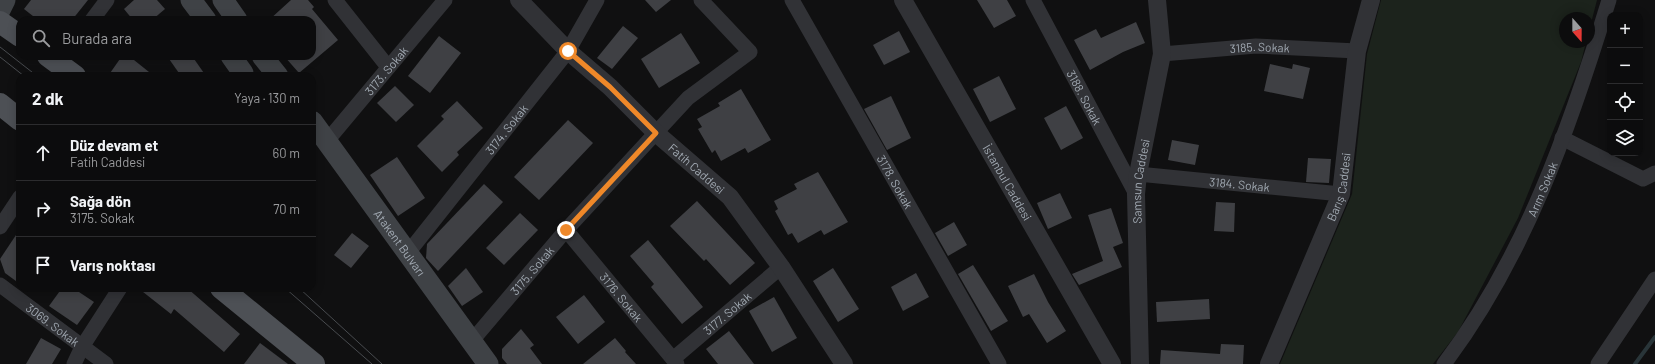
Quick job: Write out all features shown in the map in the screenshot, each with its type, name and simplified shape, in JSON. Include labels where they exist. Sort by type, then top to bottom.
[{"type":"main road","points":[[0,10],[5,0]]},
{"type":"main road","points":[[191,0],[203,16]]},
{"type":"main road","points":[[223,0],[234,16]]},
{"type":"main road","points":[[0,22],[16,33]]},
{"type":"main road","points":[[233,60],[240,72]]},
{"type":"main road","points":[[265,60],[275,72]]},
{"type":"main road","points":[[0,104],[16,117]]},
{"type":"main road","name":"Atakent Bulvarı","points":[[316,126],[488,364]]},
{"type":"main road","points":[[226,292],[314,364]]},
{"type":"street","points":[[95,16],[107,0]]},
{"type":"street","points":[[335,0],[388,67]]},
{"type":"street","name":"3173. Sokak","points":[[327,140],[445,0]]},
{"type":"street","name":"Fatih Caddesi","points":[[519,0],[568,51],[610,87],[656,133],[730,197],[781,267],[843,364]]},
{"type":"street","name":"3174. Sokak","points":[[408,253],[568,51],[597,0]]},
{"type":"street","name":"3175. Sokak","points":[[471,342],[566,230],[688,98],[750,52],[701,0]]},
{"type":"street","name":"3178. Sokak","points":[[792,0],[999,364]]},
{"type":"street","name":"İstanbul Caddesi","points":[[903,0],[1112,364]]},
{"type":"street","name":"3188. Sokak","points":[[1033,0],[1136,194]]},
{"type":"street","name":"Samsun Caddesi","points":[[1140,364],[1136,194],[1138,174],[1162,54],[1157,0]]},
{"type":"street","name":"Barış Caddesi","points":[[1269,364],[1341,194],[1357,51],[1371,0]]},
{"type":"street","name":"Arım Sokak","points":[[1444,364],[1466,335],[1528,224],[1591,59],[1609,0]]},
{"type":"street","name":"3185. Sokak","points":[[1162,54],[1256,46],[1357,51]]},
{"type":"street","points":[[245,72],[255,60]]},
{"type":"street","points":[[1562,138],[1643,179],[1655,173]]},
{"type":"street","name":"3184. Sokak","points":[[1138,174],[1341,194]]},
{"type":"street","points":[[0,227],[16,203]]},
{"type":"street","name":"3176. Sokak","points":[[566,230],[675,362]]},
{"type":"street","name":"3177. Sokak","points":[[675,362],[781,267]]},
{"type":"street","points":[[1598,364],[1655,279]]},
{"type":"street","name":"3069. Sokak","points":[[0,285],[106,364]]},
{"type":"street","points":[[74,364],[82,347],[117,292]]},
{"type":"shaded area","points":[[1381,0],[1597,0],[1594,12],[1559,12],[1559,48],[1584,48],[1581,62],[1518,218],[1458,332],[1433,364],[1280,364],[1352,194],[1367,54]]},
{"type":"building","points":[[31,0],[88,0],[75,16],[33,16],[24,9]]},
{"type":"building","points":[[134,0],[157,0],[165,9],[157,16],[130,16],[124,9]]},
{"type":"building","points":[[291,0],[308,0],[314,7],[312,9],[338,40],[316,59],[316,16],[273,16]]},
{"type":"building","points":[[645,0],[671,0],[656,12]]},
{"type":"building","points":[[977,0],[1007,0],[1016,16],[994,28]]},
{"type":"building","points":[[1136,22],[1145,43],[1123,52],[1090,70],[1074,40],[1096,29],[1101,38]]},
{"type":"building","points":[[623,26],[638,38],[612,69],[597,58]]},
{"type":"building","points":[[899,31],[910,52],[884,65],[873,45]]},
{"type":"building","points":[[681,33],[700,63],[659,88],[641,59]]},
{"type":"building","points":[[439,36],[461,53],[430,93],[408,76]]},
{"type":"building","points":[[119,60],[134,60],[149,72],[111,72]]},
{"type":"building","points":[[170,60],[195,60],[203,72],[178,72]]},
{"type":"building","points":[[288,60],[314,60],[300,72],[298,72]]},
{"type":"building","points":[[1270,64],[1292,69],[1293,64],[1310,68],[1303,99],[1264,91]]},
{"type":"building","points":[[999,76],[1016,109],[990,122],[973,89]]},
{"type":"building","points":[[395,86],[414,105],[396,122],[377,103]]},
{"type":"building","points":[[741,89],[771,140],[748,153],[745,148],[721,161],[715,150],[712,153],[698,129],[702,127],[697,119],[720,106],[718,103]]},
{"type":"building","points":[[891,96],[911,138],[887,150],[864,109]]},
{"type":"building","points":[[457,101],[483,128],[457,152],[459,155],[442,172],[417,146],[444,119],[441,116]]},
{"type":"building","points":[[1066,106],[1083,138],[1061,150],[1044,118]]},
{"type":"building","points":[[568,120],[593,143],[539,200],[514,177]]},
{"type":"building","points":[[1172,140],[1199,145],[1195,165],[1168,160]]},
{"type":"building","points":[[397,157],[425,198],[398,216],[370,175]]},
{"type":"building","points":[[1308,158],[1331,159],[1329,183],[1306,182]]},
{"type":"building","points":[[818,172],[848,222],[824,235],[821,230],[798,243],[792,233],[788,235],[775,211],[778,209],[774,201],[797,189],[794,184]]},
{"type":"building","points":[[484,184],[503,202],[438,271],[426,258],[427,244]]},
{"type":"building","points":[[1060,193],[1072,218],[1048,229],[1037,203]]},
{"type":"building","points":[[697,201],[755,263],[730,285],[706,259],[704,261],[670,226]]},
{"type":"building","points":[[1216,202],[1235,203],[1234,232],[1214,231]]},
{"type":"building","points":[[1111,208],[1123,243],[1113,247],[1122,267],[1079,285],[1072,274],[1103,261],[1088,215]]},
{"type":"building","points":[[520,213],[538,230],[504,265],[486,248]]},
{"type":"building","points":[[954,222],[967,245],[948,256],[935,233]]},
{"type":"building","points":[[352,233],[369,246],[351,268],[334,255]]},
{"type":"building","points":[[16,235],[16,281],[5,273],[0,259]]},
{"type":"building","points":[[648,240],[703,307],[682,324],[651,287],[654,284],[630,256]]},
{"type":"building","points":[[973,265],[1008,321],[991,331],[958,274]]},
{"type":"building","points":[[466,268],[483,292],[462,306],[448,286]]},
{"type":"building","points":[[833,268],[859,309],[838,322],[813,281]]},
{"type":"building","points":[[916,273],[929,297],[903,311],[891,287]]},
{"type":"building","points":[[1034,274],[1048,302],[1066,331],[1047,343],[1029,314],[1023,317],[1008,286]]},
{"type":"building","points":[[59,292],[79,292],[94,302],[77,325],[49,306]]},
{"type":"building","points":[[143,292],[192,292],[240,334],[224,352],[174,309],[171,314]]},
{"type":"building","points":[[584,295],[605,322],[578,344],[556,317]]},
{"type":"building","points":[[774,297],[797,338],[772,352],[749,311]]},
{"type":"building","points":[[1209,299],[1210,319],[1157,322],[1156,302]]},
{"type":"building","points":[[521,329],[534,345],[530,348],[542,364],[507,364],[502,358],[502,349]]},
{"type":"building","points":[[729,331],[754,364],[718,364],[706,349]]},
{"type":"building","points":[[41,338],[61,349],[52,364],[26,364]]},
{"type":"building","points":[[615,338],[636,364],[583,364]]},
{"type":"building","points":[[260,343],[288,364],[244,364]]},
{"type":"building","points":[[1221,344],[1244,345],[1243,364],[1160,364],[1161,350],[1220,354]]},
{"type":"waterway","points":[[1635,364],[1655,337]]},
{"type":"tram line","points":[[0,47],[16,60]]},
{"type":"tram line","points":[[0,57],[19,72]]},
{"type":"tram line","points":[[17,60],[32,72]]},
{"type":"tram line","points":[[290,292],[372,364]]},
{"type":"tram line","points":[[303,292],[382,364]]},
{"type":"route","points":[[566,230],[656,133],[610,87],[568,51]]}]
